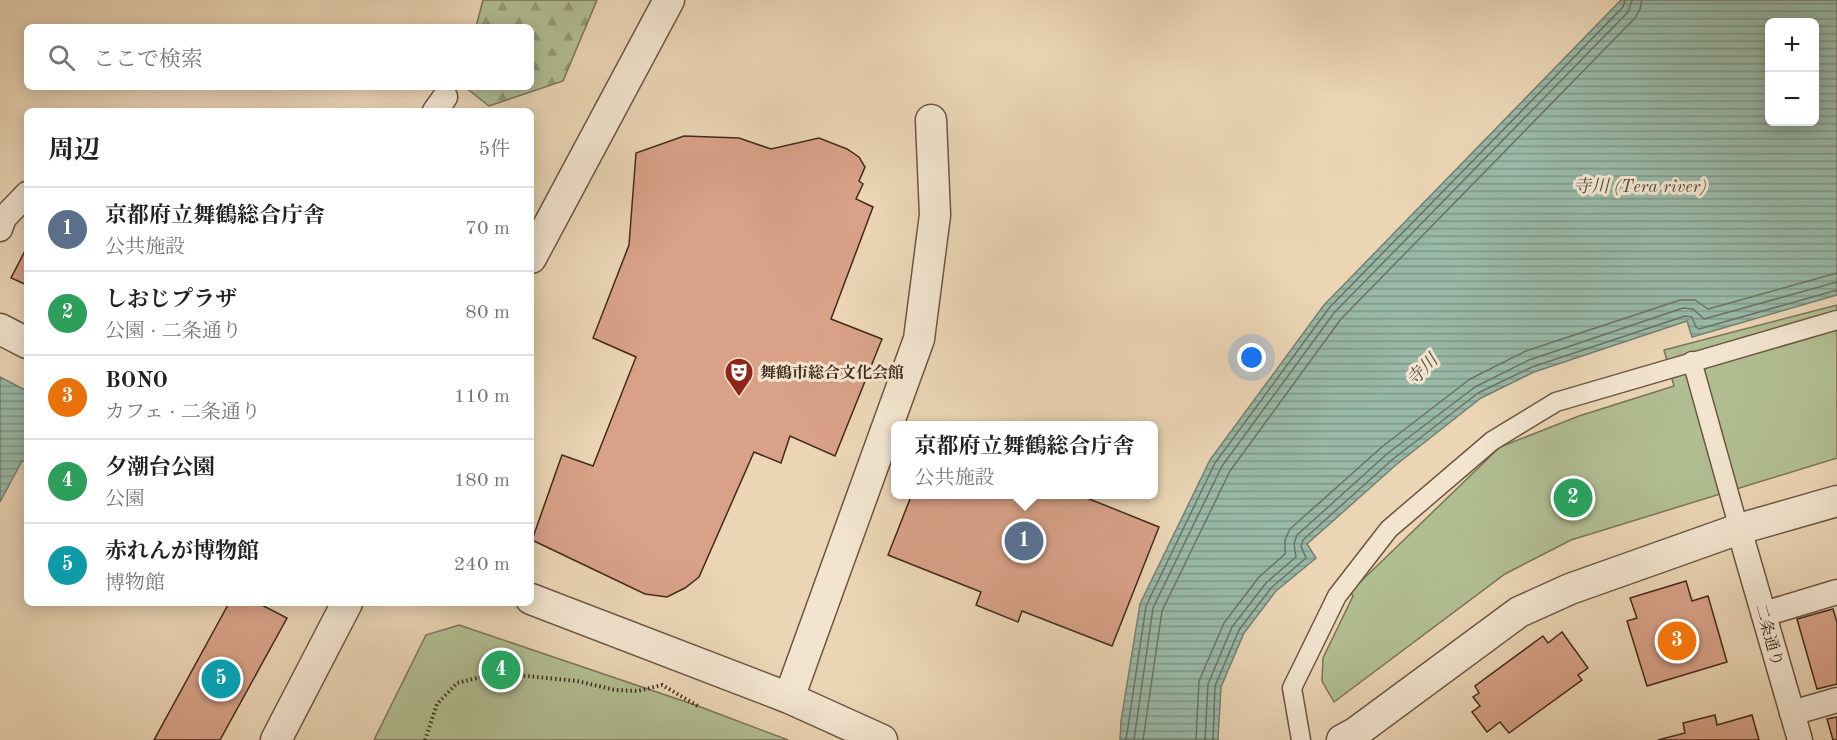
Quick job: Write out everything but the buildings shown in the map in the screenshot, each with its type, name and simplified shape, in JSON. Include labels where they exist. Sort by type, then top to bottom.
[{"type":"street","points":[[534,252],[669,0]]},
{"type":"street","points":[[789,698],[919,339],[935,215],[931,120]]},
{"type":"street","points":[[0,229],[4,218],[24,197]]},
{"type":"street","points":[[1301,740],[1293,688],[1337,596],[1389,529],[1492,441],[1556,402],[1837,320]]},
{"type":"street","points":[[0,329],[24,342]]},
{"type":"street","points":[[1692,362],[1739,529]]},
{"type":"street","points":[[1342,740],[1355,733],[1519,612],[1570,588],[1739,529],[1837,501]]},
{"type":"street","name":"二条通り","points":[[1739,529],[1800,740]]},
{"type":"street","points":[[1764,614],[1837,592]]},
{"type":"street","points":[[534,600],[789,698],[882,740]]},
{"type":"street","points":[[276,740],[345,606]]},
{"type":"street","points":[[1792,713],[1837,700]]},
{"type":"path","points":[[425,740],[437,704],[457,683],[497,673],[577,681],[615,690],[638,691],[662,685],[698,705]]},
{"type":"green space","points":[[483,0],[597,0],[563,81],[489,106],[469,90],[534,90],[534,24],[477,24]]},
{"type":"green space","points":[[1837,305],[1837,458],[1571,540],[1505,574],[1334,702],[1322,681],[1323,658],[1353,596],[1350,592],[1500,447],[1579,416],[1674,386],[1664,350]]},
{"type":"green space","points":[[459,625],[698,706],[788,740],[374,740],[426,635]]},
{"type":"water","name":"寺川 (Tera river)","points":[[1621,0],[1837,0],[1837,295],[1692,337],[1687,321],[1534,372],[1481,398],[1397,464],[1307,544],[1316,558],[1276,591],[1244,633],[1221,687],[1218,740],[1120,740],[1140,604],[1210,460],[1324,305]]},
{"type":"water","points":[[0,377],[24,389],[24,461],[22,461],[0,502]]},
{"type":"place","name":"舞鶴市総合文化会館","points":[[739,398]]},
{"type":"place","name":"しおじプラザ","points":[[1573,498]]},
{"type":"place","name":"京都府立舞鶴総合庁舎","points":[[1024,541]]},
{"type":"place","name":"BONO","points":[[1677,641]]},
{"type":"place","name":"夕潮台公園","points":[[501,670]]},
{"type":"place","name":"赤れんが博物館","points":[[221,679]]},
{"type":"water label","name":"寺川","points":[[1422,370]]}]
